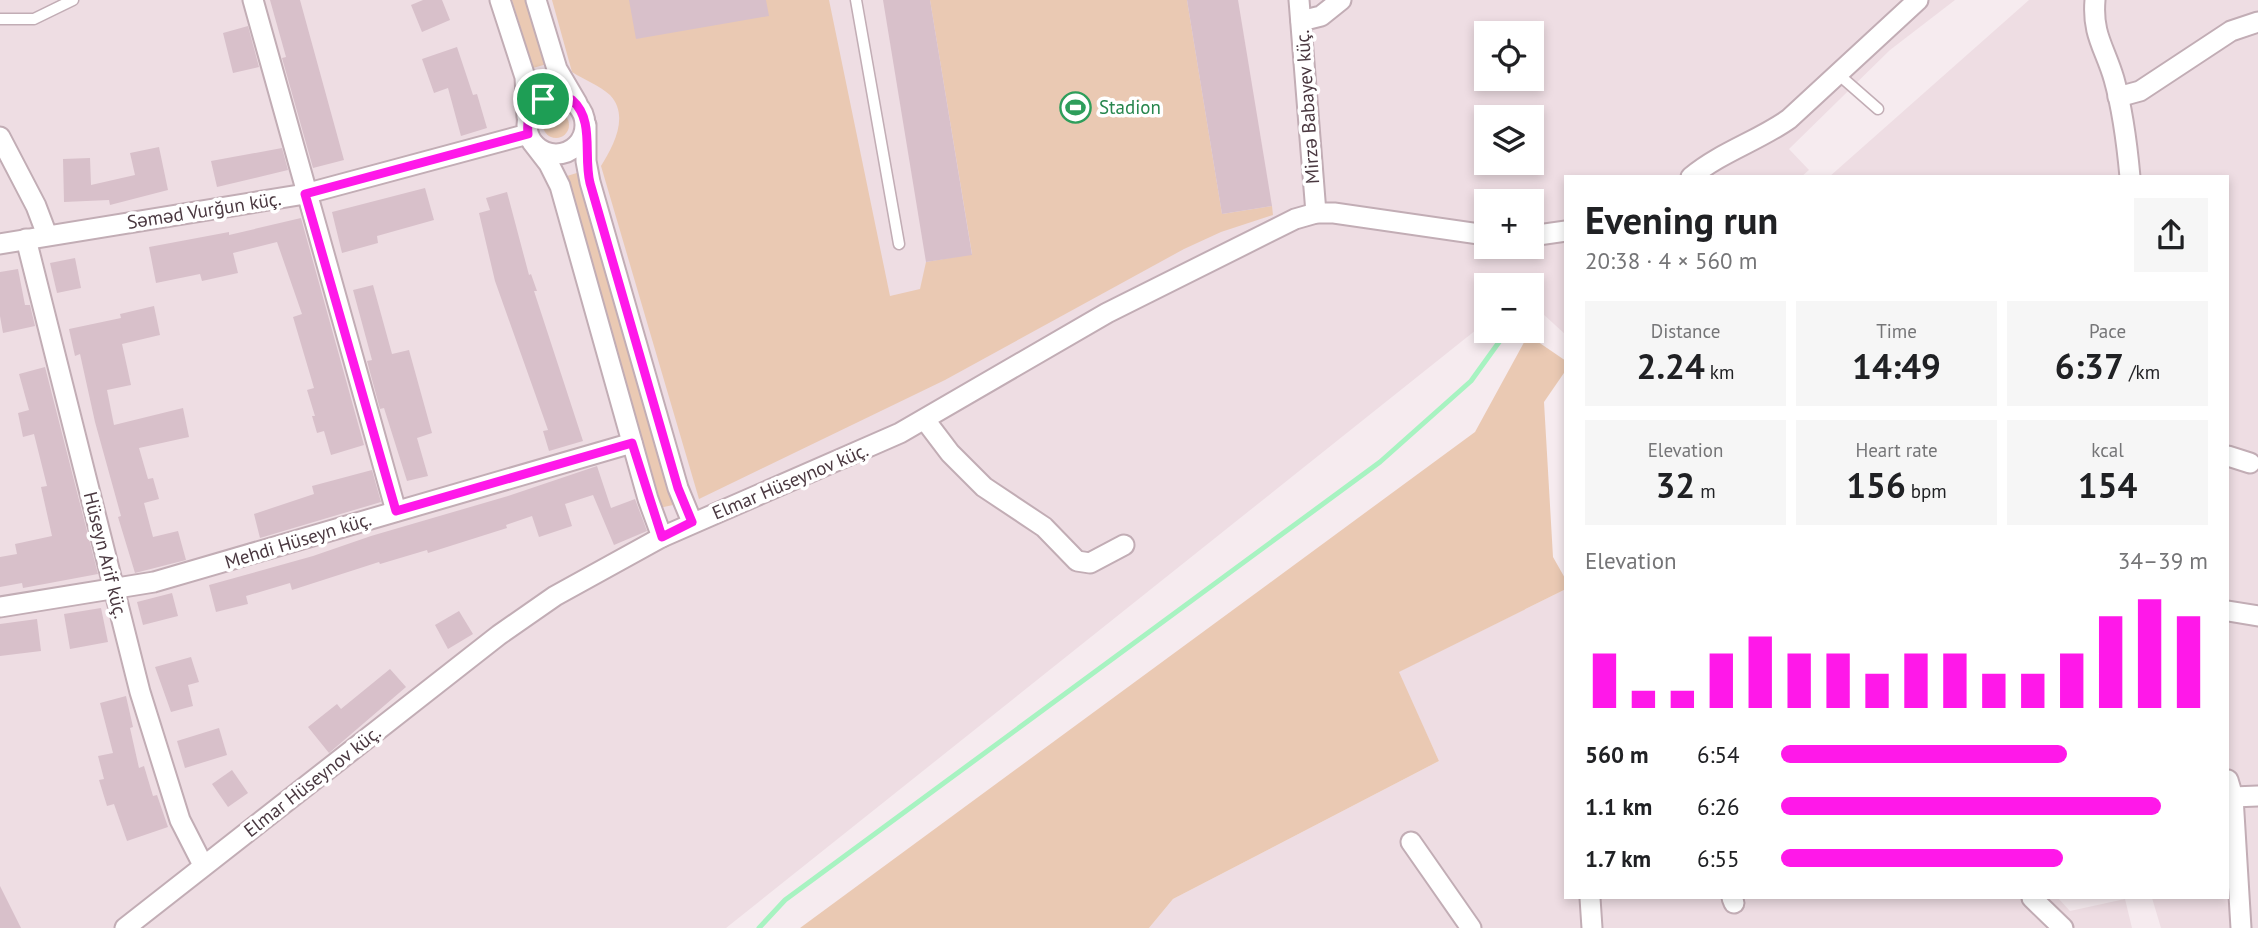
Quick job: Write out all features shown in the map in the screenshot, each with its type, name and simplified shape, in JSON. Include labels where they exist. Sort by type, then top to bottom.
[{"type":"street","points":[[253,0],[305,194],[396,511]]},
{"type":"street","points":[[500,0],[525,77],[529,133],[560,186],[632,443],[662,537]]},
{"type":"street","points":[[536,0],[557,69],[583,116],[590,183],[678,488],[692,522]]},
{"type":"street","name":"Mirzə Babayev küç.","points":[[1299,0],[1316,213]]},
{"type":"street","points":[[1301,21],[1321,16],[1340,0]]},
{"type":"street","points":[[1694,175],[1715,159],[1789,120],[1918,0]]},
{"type":"street","points":[[2095,0],[2093,19],[2096,36],[2113,76],[2130,175]]},
{"type":"street","points":[[2118,97],[2140,91],[2231,31],[2258,22]]},
{"type":"street","points":[[563,96],[583,116],[580,142],[565,153],[547,152],[529,133],[529,113],[543,99],[563,96]]},
{"type":"street","name":"Səməd Vurğun küç.","points":[[0,244],[305,194],[529,133]]},
{"type":"street","points":[[0,137],[36,206],[47,235]]},
{"type":"street","name":"Elmar Hüseynov küç.","points":[[125,928],[499,635],[555,596],[662,537],[873,447],[925,420],[1139,295],[1295,219],[1316,213],[1387,219],[1474,233]]},
{"type":"street","points":[[1544,234],[1564,231]]},
{"type":"street","name":"Hüseyn Arif küç.","points":[[26,239],[140,692],[180,820],[203,865]]},
{"type":"street","points":[[925,420],[950,453],[984,487],[1044,527],[1077,561],[1090,563],[1124,545]]},
{"type":"street","name":"Mehdi Hüseyn küç.","points":[[0,607],[116,590],[199,570],[632,443]]},
{"type":"street","points":[[2229,456],[2250,463]]},
{"type":"street","points":[[2229,611],[2258,617]]},
{"type":"street","points":[[2241,928],[2230,788],[2258,796]]},
{"type":"street","points":[[1411,842],[1471,928]]},
{"type":"street","points":[[1590,899],[1591,928]]},
{"type":"street","points":[[2033,899],[2063,928]]},
{"type":"lane","points":[[0,19],[34,19],[73,0]]},
{"type":"lane","points":[[856,0],[899,244]]},
{"type":"lane","points":[[1838,74],[1878,110]]},
{"type":"shaded area","points":[[0,0],[1955,0],[1890,50],[1789,149],[1809,170],[1803,175],[1564,175],[1564,333],[1544,315],[1544,273],[1474,273],[1474,332],[726,928],[0,928]]},
{"type":"shaded area","points":[[512,0],[527,0],[547,64],[533,68]]},
{"type":"shaded area","points":[[552,0],[829,0],[890,296],[920,289],[926,262],[972,254],[930,0],[1187,0],[1222,214],[1272,206],[1273,215],[1221,232],[1184,249],[945,380],[699,499],[601,166],[618,131],[619,112],[610,95],[572,72]]},
{"type":"shaded area","points":[[2029,0],[2258,0],[2258,928],[2161,928],[2152,899],[2229,899],[2229,175],[1831,175]]},
{"type":"shaded area","points":[[556,112],[565,116],[569,125],[565,134],[556,138],[547,134],[543,125],[547,116]]},
{"type":"shaded area","points":[[580,172],[673,505],[659,508],[567,176]]},
{"type":"shaded area","points":[[1524,343],[1540,343],[1564,360],[1564,373],[1544,402],[1553,557],[1564,576],[1564,590],[1399,672],[1439,761],[1173,899],[1149,928],[800,928],[1475,432]]},
{"type":"shaded area","points":[[1564,590],[1564,899],[2059,899],[2070,911],[2125,899],[2132,928],[1149,928],[1173,899],[1439,761],[1398,672]]},
{"type":"building","points":[[270,0],[300,0],[344,160],[313,168],[282,58],[286,57]]},
{"type":"building","points":[[423,0],[442,0],[450,20],[422,32],[411,5]]},
{"type":"building","points":[[629,0],[766,0],[769,16],[636,39]]},
{"type":"building","points":[[883,0],[930,0],[972,255],[926,262]]},
{"type":"building","points":[[1187,0],[1238,0],[1272,206],[1222,214]]},
{"type":"building","points":[[248,26],[259,67],[233,73],[223,33]]},
{"type":"building","points":[[457,47],[473,95],[477,94],[487,128],[461,136],[448,88],[434,93],[422,59]]},
{"type":"building","points":[[159,147],[168,190],[110,205],[109,200],[64,202],[63,159],[90,158],[91,185],[135,175],[130,153]]},
{"type":"building","points":[[282,148],[288,170],[217,187],[211,161]]},
{"type":"building","points":[[425,188],[434,220],[377,236],[378,243],[342,253],[332,212]]},
{"type":"building","points":[[507,192],[529,275],[531,274],[537,291],[534,291],[583,441],[549,451],[543,431],[548,430],[495,281],[479,213],[490,210],[486,198]]},
{"type":"building","points":[[301,218],[364,445],[331,455],[324,431],[317,433],[312,416],[315,416],[307,390],[314,388],[293,317],[302,314],[277,242],[233,253],[238,273],[202,281],[200,274],[156,283],[149,247],[229,232],[229,235]]},
{"type":"building","points":[[75,258],[81,288],[57,293],[50,263]]},
{"type":"building","points":[[18,269],[25,305],[30,305],[35,326],[3,333],[0,316],[0,272]]},
{"type":"building","points":[[373,285],[392,354],[409,350],[432,433],[417,438],[428,476],[407,481],[384,408],[380,409],[367,361],[372,360],[353,290]]},
{"type":"building","points":[[154,306],[160,335],[122,344],[131,385],[107,390],[114,425],[183,408],[189,437],[139,448],[148,479],[153,478],[159,499],[144,503],[153,537],[178,531],[186,560],[135,573],[118,517],[121,516],[95,422],[80,354],[75,356],[69,329],[121,318],[120,314]]},
{"type":"building","points":[[45,367],[98,574],[23,588],[22,583],[0,587],[0,557],[17,554],[15,544],[52,536],[41,487],[47,486],[34,434],[23,437],[18,413],[29,410],[19,374]]},
{"type":"building","points":[[597,466],[611,508],[635,499],[647,531],[614,545],[593,495],[565,504],[572,526],[539,537],[532,516],[506,525],[507,528],[428,553],[427,550],[380,564],[379,562],[292,590],[290,583],[246,596],[248,604],[216,612],[209,585],[313,556]]},
{"type":"building","points":[[372,470],[381,502],[260,538],[254,514],[314,494],[312,486]]},
{"type":"building","points":[[172,593],[178,616],[143,625],[137,602]]},
{"type":"building","points":[[101,608],[108,642],[70,649],[64,614]]},
{"type":"building","points":[[459,611],[473,634],[448,649],[435,625]]},
{"type":"building","points":[[37,619],[41,651],[0,656],[0,624]]},
{"type":"building","points":[[191,657],[199,682],[188,685],[193,706],[171,712],[155,667]]},
{"type":"building","points":[[390,669],[406,687],[329,753],[308,727],[337,704],[341,709]]},
{"type":"building","points":[[126,696],[139,768],[144,766],[153,796],[157,795],[168,827],[127,841],[114,804],[107,806],[99,780],[104,779],[98,756],[113,753],[100,703]]},
{"type":"building","points":[[219,728],[227,755],[185,768],[177,741]]},
{"type":"building","points":[[232,770],[248,793],[228,807],[212,784]]},
{"type":"building","points":[[0,886],[21,928],[0,928]]},
{"type":"waterway","points":[[759,928],[785,900],[1380,462],[1471,381],[1498,343]]},
{"type":"place","name":"Stadion","points":[[1076,107]]},
{"type":"route","points":[[563,96],[580,107],[584,116],[590,183],[678,488],[692,522],[662,537],[653,518],[632,443],[396,511],[305,194],[528,134],[529,113],[543,99],[563,96]]}]
